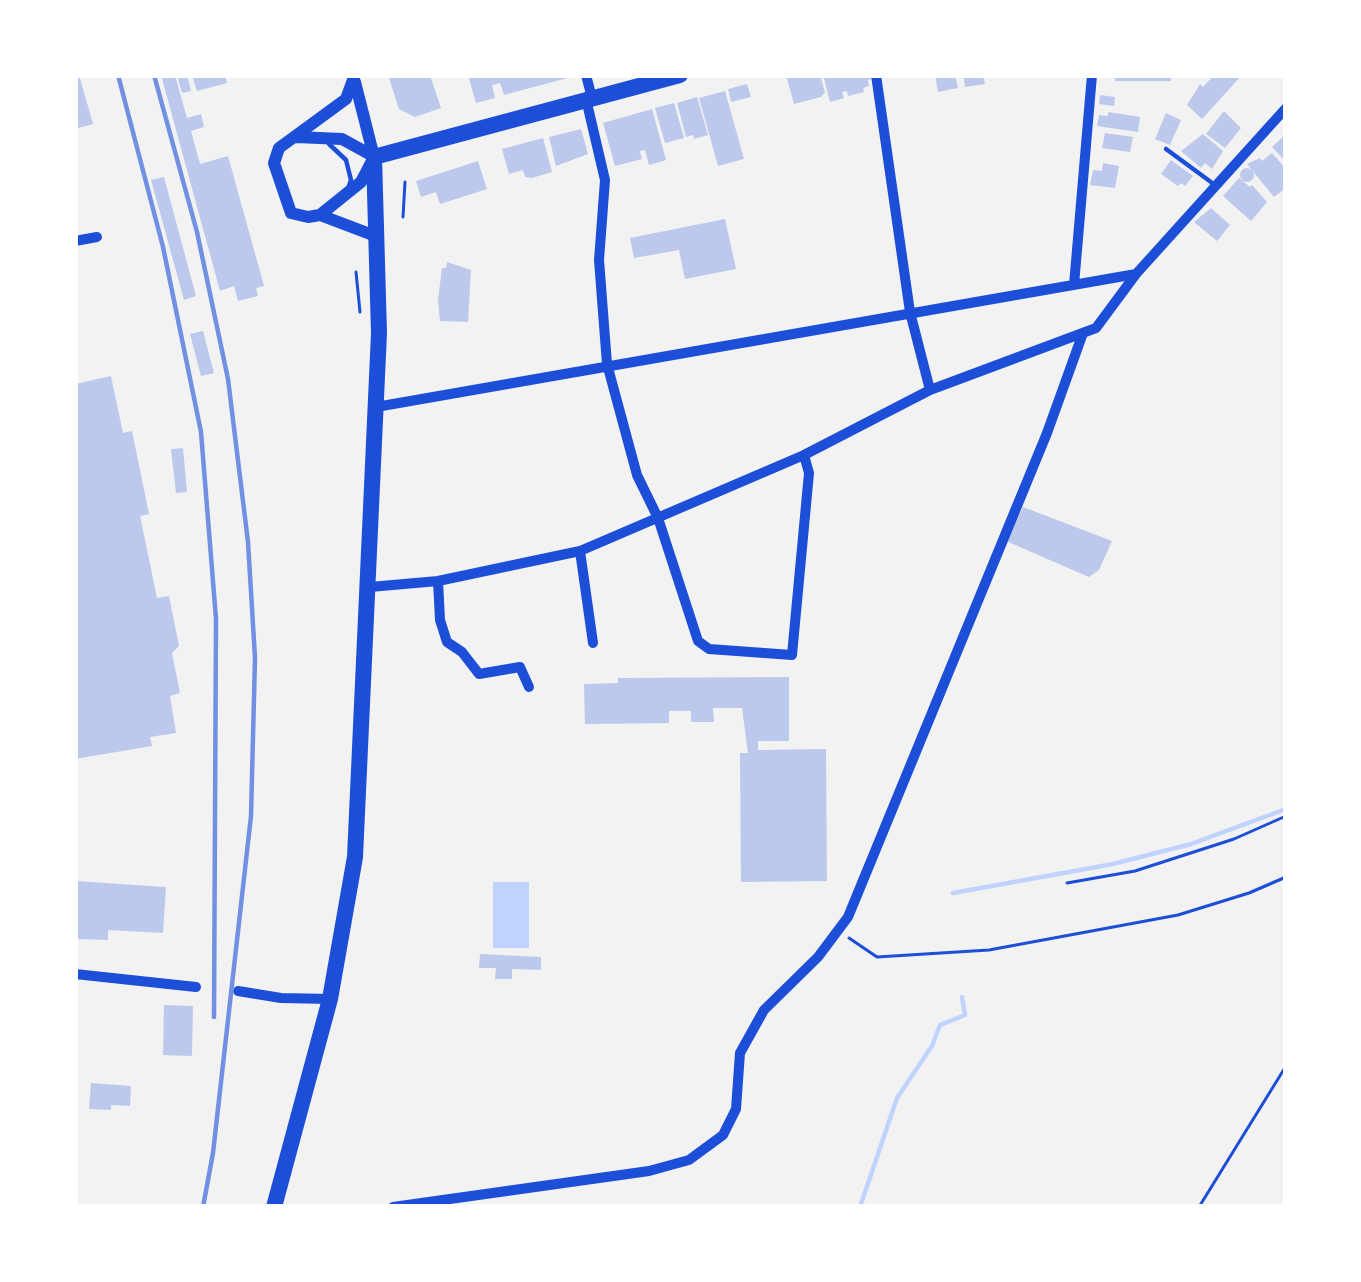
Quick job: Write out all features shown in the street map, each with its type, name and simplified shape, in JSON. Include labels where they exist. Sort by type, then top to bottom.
[{"type":"highway","points":[[274,1207],[330,999],[355,857],[376,407],[379,238],[374,157],[680,75]]},
{"type":"street","points":[[586,75],[605,180],[599,260],[607,364],[638,475],[658,518],[698,640],[709,649],[791,656],[809,473],[804,455]]},
{"type":"street","points":[[877,75],[910,312],[930,390]]},
{"type":"street","points":[[1074,285],[1091,75]]},
{"type":"street","points":[[354,76],[352,89],[340,105],[279,148],[274,163],[286,204],[298,217],[320,215],[379,238]]},
{"type":"street","points":[[320,215],[361,182],[374,157],[354,76]]},
{"type":"street","points":[[370,587],[438,581],[580,551],[804,455],[930,390],[1096,328],[1136,274],[1286,108]]},
{"type":"street","points":[[294,137],[354,143],[374,157]]},
{"type":"street","points":[[75,242],[97,237]]},
{"type":"street","points":[[376,407],[1136,274]]},
{"type":"street","points":[[393,1207],[649,1171],[689,1160],[723,1135],[736,1109],[740,1053],[764,1010],[818,957],[848,917],[1038,454],[1082,333]]},
{"type":"street","points":[[580,551],[593,643]]},
{"type":"street","points":[[438,581],[447,643],[462,652],[479,674],[520,667],[530,687]]},
{"type":"street","points":[[75,974],[196,987]]},
{"type":"street","points":[[238,991],[330,999]]},
{"type":"lane","points":[[319,138],[346,160],[351,180],[346,194]]},
{"type":"lane","points":[[1166,149],[1216,186]]},
{"type":"path","points":[[404,217],[405,182]]},
{"type":"path","points":[[356,272],[358,307]]},
{"type":"path","points":[[1066,883],[1135,871],[1234,839],[1286,816]]},
{"type":"path","points":[[840,928],[856,946],[877,957],[989,950],[1178,915],[1286,877]]},
{"type":"path","points":[[1199,1207],[1286,1066]]},
{"type":"water","points":[[493,882],[529,882],[529,948],[493,948]]},
{"type":"building","points":[[75,75],[79,75],[93,124],[75,129]]},
{"type":"building","points":[[161,75],[175,75],[187,118],[201,114],[204,127],[191,131],[200,164],[228,156],[264,286],[256,288],[258,296],[238,301],[234,286],[220,291]]},
{"type":"building","points":[[177,75],[187,75],[191,91],[182,93]]},
{"type":"building","points":[[192,75],[225,75],[227,83],[197,91]]},
{"type":"building","points":[[388,75],[430,75],[441,108],[415,117],[399,109]]},
{"type":"building","points":[[468,75],[575,76],[504,95],[500,83],[492,85],[495,98],[476,103]]},
{"type":"building","points":[[786,75],[820,75],[825,92],[794,104]]},
{"type":"building","points":[[823,75],[879,76],[868,80],[864,92],[848,96],[847,91],[842,92],[844,98],[830,102]]},
{"type":"building","points":[[935,75],[955,75],[958,88],[938,92]]},
{"type":"building","points":[[963,75],[983,75],[985,84],[965,87]]},
{"type":"building","points":[[1115,75],[1171,75],[1171,81],[1115,81]]},
{"type":"building","points":[[1214,75],[1242,75],[1202,119],[1187,105],[1200,84],[1203,87]]},
{"type":"building","points":[[747,84],[751,97],[731,102],[728,89]]},
{"type":"building","points":[[725,91],[744,159],[718,166],[699,98]]},
{"type":"building","points":[[1100,95],[1115,97],[1114,106],[1099,104]]},
{"type":"building","points":[[697,97],[708,135],[694,139],[693,135],[686,137],[677,103]]},
{"type":"building","points":[[674,103],[684,138],[665,143],[655,108]]},
{"type":"building","points":[[652,109],[666,160],[649,165],[645,150],[640,151],[642,159],[615,166],[603,123]]},
{"type":"building","points":[[1224,111],[1241,128],[1225,148],[1206,134]]},
{"type":"building","points":[[1108,112],[1140,117],[1138,132],[1097,126],[1099,115],[1108,116]]},
{"type":"building","points":[[1166,113],[1181,120],[1170,145],[1155,139]]},
{"type":"building","points":[[581,129],[588,154],[556,166],[549,137]]},
{"type":"building","points":[[1105,133],[1133,137],[1130,152],[1102,148]]},
{"type":"building","points":[[1203,134],[1223,151],[1212,169],[1205,163],[1201,168],[1181,151]]},
{"type":"building","points":[[1286,134],[1286,162],[1272,147]]},
{"type":"building","points":[[543,138],[552,172],[532,178],[525,177],[523,170],[509,174],[502,149]]},
{"type":"building","points":[[1272,153],[1286,169],[1283,190],[1274,197],[1247,164]]},
{"type":"building","points":[[1171,160],[1193,176],[1185,186],[1161,174]]},
{"type":"building","points":[[478,161],[487,189],[440,204],[436,192],[421,197],[416,181]]},
{"type":"building","points":[[1103,163],[1119,166],[1115,188],[1090,185],[1093,170],[1102,171]]},
{"type":"building","points":[[1247,168],[1254,175],[1247,182],[1240,175]]},
{"type":"building","points":[[164,177],[196,296],[184,300],[151,180]]},
{"type":"building","points":[[1239,178],[1267,202],[1251,221],[1223,196]]},
{"type":"building","points":[[1211,208],[1230,225],[1217,241],[1194,222]]},
{"type":"building","points":[[725,219],[736,269],[685,279],[679,250],[634,258],[630,238]]},
{"type":"building","points":[[447,262],[471,270],[468,322],[440,321],[438,300]]},
{"type":"building","points":[[203,331],[214,373],[201,376],[190,334]]},
{"type":"building","points":[[111,376],[123,433],[132,431],[149,514],[140,516],[157,598],[169,596],[179,646],[172,653],[180,693],[170,696],[176,733],[150,737],[152,746],[75,759],[75,384]]},
{"type":"building","points":[[183,448],[187,492],[176,493],[171,449]]},
{"type":"building","points":[[1023,507],[1112,541],[1099,570],[1089,577],[1006,541]]},
{"type":"building","points":[[789,677],[789,741],[758,741],[758,750],[826,749],[827,881],[741,882],[740,753],[748,753],[742,708],[713,708],[714,722],[691,722],[691,711],[669,711],[669,723],[585,724],[584,684],[618,683],[618,678]]},
{"type":"building","points":[[75,881],[166,887],[163,933],[108,930],[108,940],[75,939]]},
{"type":"building","points":[[480,954],[541,957],[541,970],[512,969],[512,979],[495,979],[496,968],[479,968]]},
{"type":"building","points":[[164,1005],[193,1006],[192,1056],[163,1055]]},
{"type":"building","points":[[91,1083],[131,1086],[130,1106],[89,1109]]},
{"type":"waterway","points":[[953,893],[1113,864],[1191,844],[1286,809]]},
{"type":"waterway","points":[[860,1207],[897,1098],[932,1046],[940,1025],[965,1015],[962,997]]},
{"type":"railway","points":[[118,75],[163,247],[201,432],[216,619],[214,1017]]},
{"type":"railway","points":[[154,75],[197,232],[228,379],[248,542],[255,658],[251,816],[203,1207]]}]
